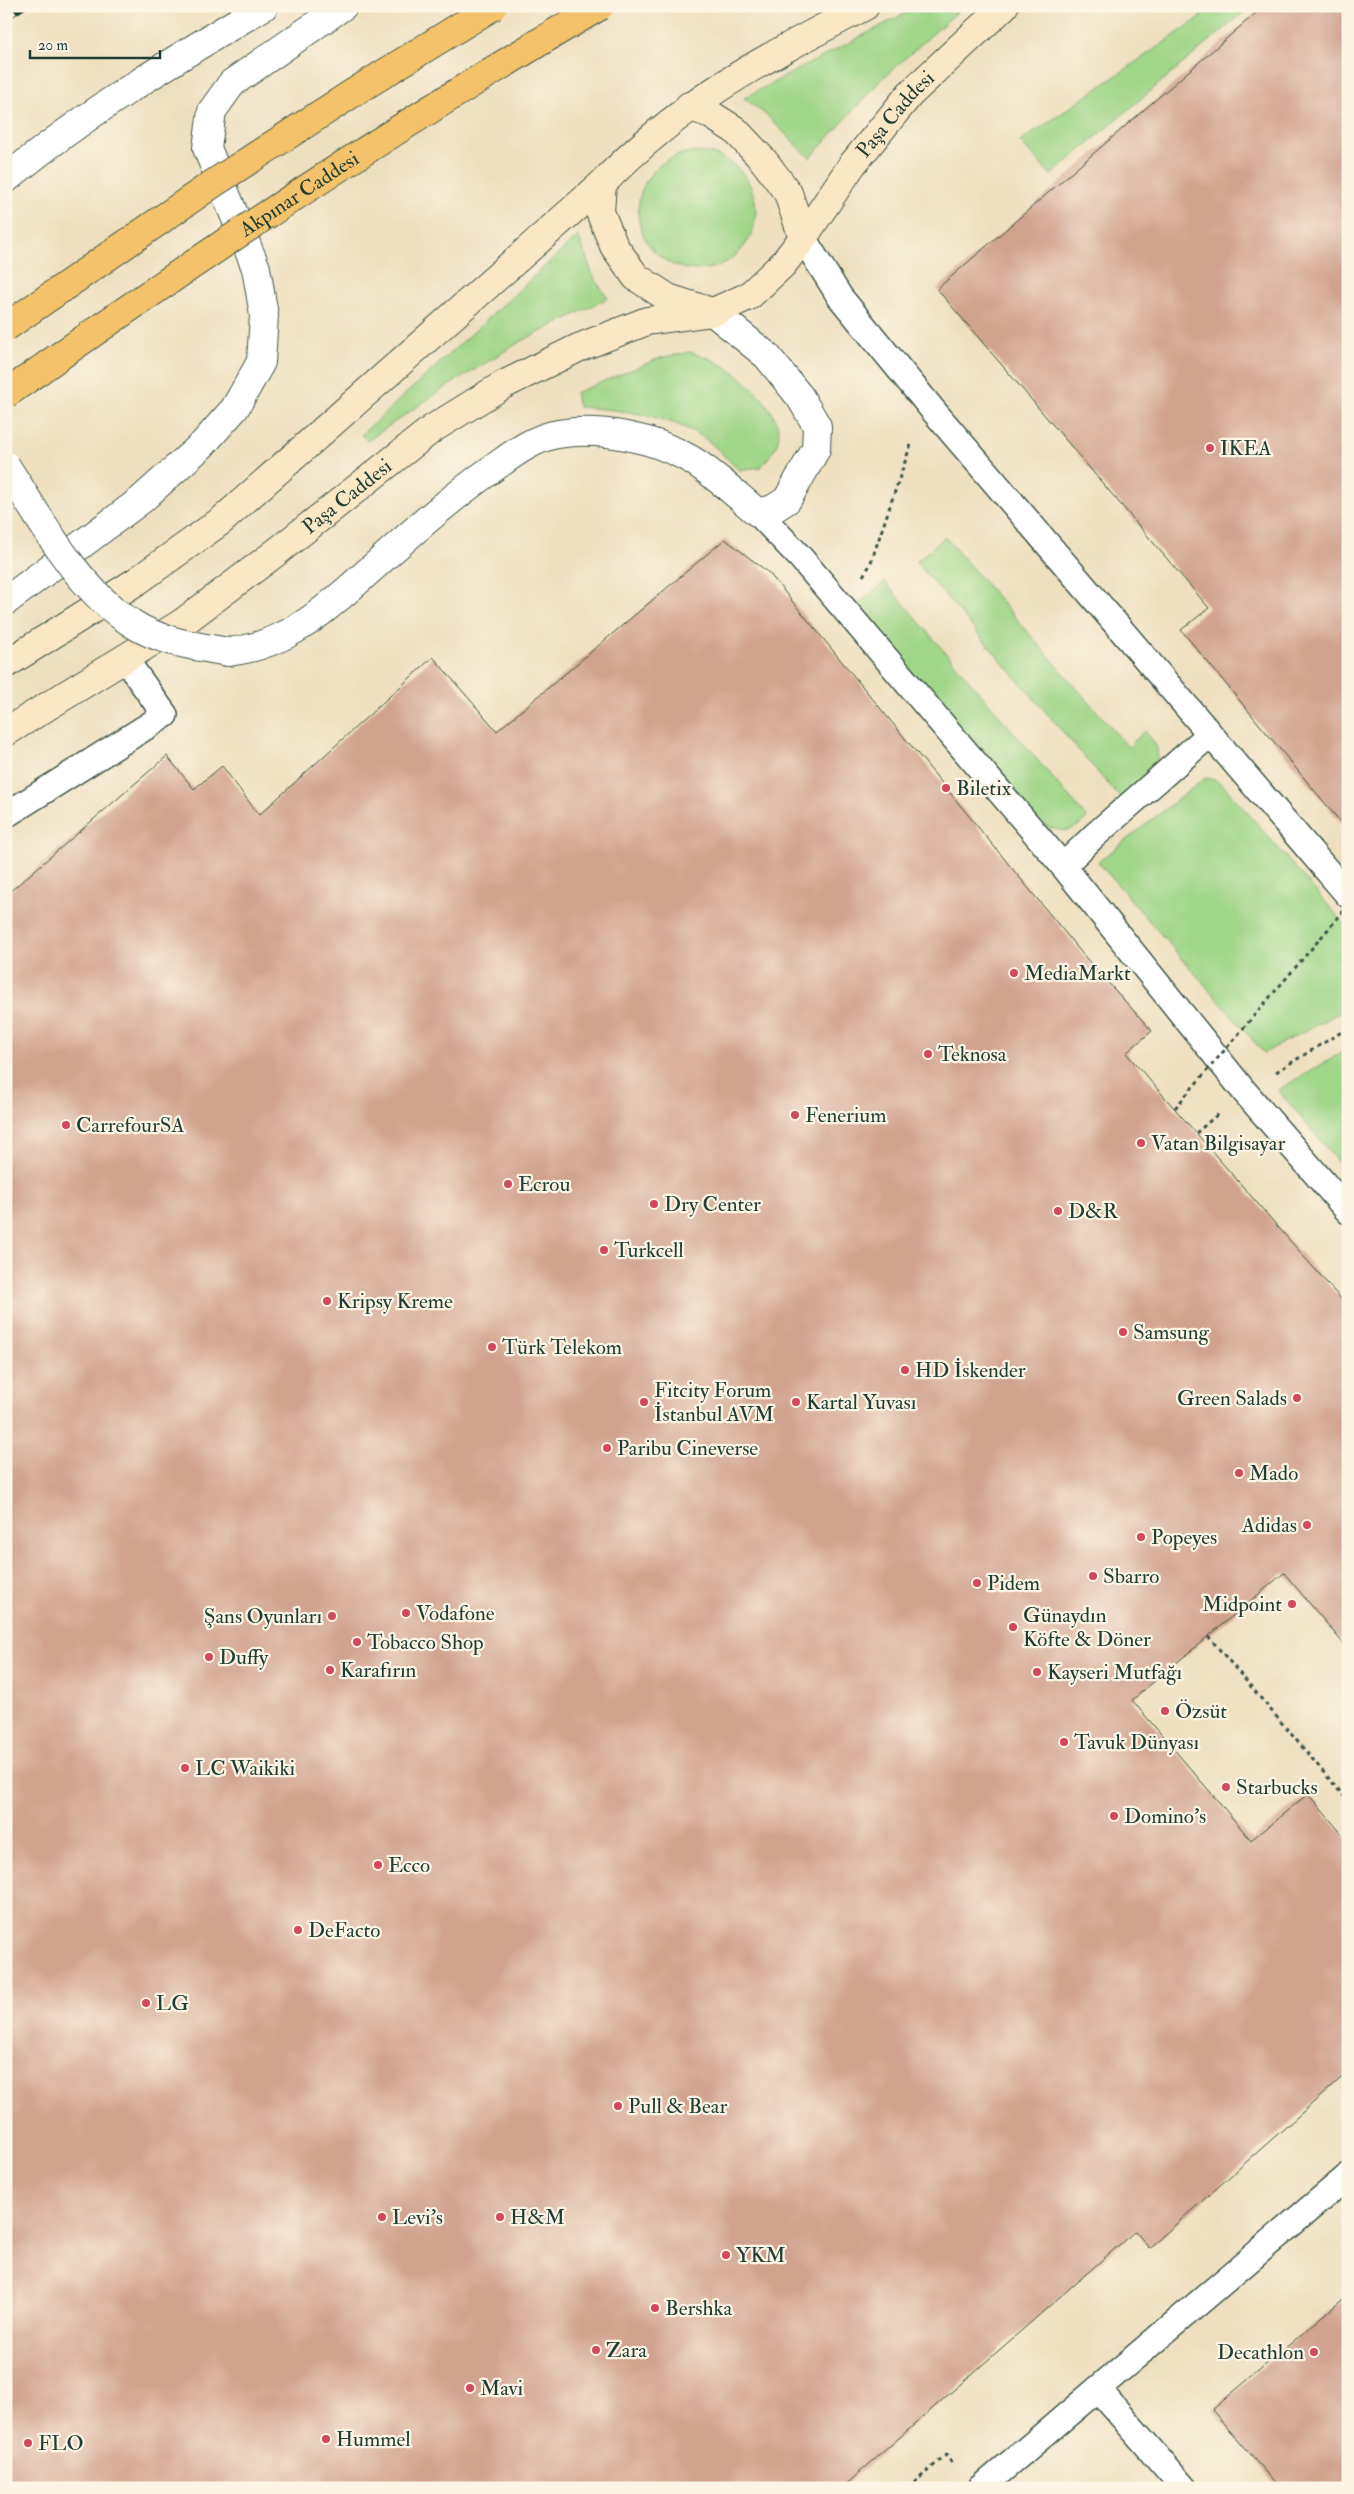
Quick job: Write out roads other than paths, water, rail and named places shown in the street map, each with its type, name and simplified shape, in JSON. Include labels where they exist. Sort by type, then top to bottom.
[{"type":"main road","points":[[6,327],[214,182],[493,6]]},
{"type":"main road","name":"Akpınar Caddesi","points":[[6,394],[208,254],[361,153],[600,6]]},
{"type":"main road","points":[[6,664],[137,582],[221,520],[602,184],[632,153],[689,106],[761,60],[865,6]]},
{"type":"main road","name":"Paşa Caddesi","points":[[6,732],[182,623],[267,560],[432,429],[503,385],[578,348],[647,322],[712,312],[749,296],[783,264],[803,238],[852,164],[910,94],[1004,6]]},
{"type":"main road","points":[[689,106],[708,113],[735,130],[764,161],[788,193],[803,238]]},
{"type":"main road","points":[[602,184],[600,212],[614,246],[636,278],[668,298],[712,312]]},
{"type":"street","points":[[6,179],[120,93],[264,6]]},
{"type":"street","points":[[6,601],[141,500],[203,444],[235,408],[261,362],[264,315],[256,268],[207,148],[212,111],[232,83],[343,6]]},
{"type":"street","points":[[6,466],[69,562],[101,598],[133,624],[172,641],[228,652],[250,649],[294,632],[338,599],[452,497],[521,448],[558,434],[602,433],[647,439],[691,459],[758,513],[773,509],[787,500],[816,449],[817,426],[800,397],[767,356],[712,312]]},
{"type":"lane","points":[[803,238],[840,297],[932,409],[1209,735],[1348,895]]},
{"type":"lane","points":[[758,513],[800,557],[1063,866],[1244,1091],[1348,1211]]},
{"type":"lane","points":[[6,815],[165,715],[125,659]]},
{"type":"lane","points":[[1063,866],[1094,836],[1209,735]]},
{"type":"lane","points":[[981,2488],[1348,2176]]},
{"type":"lane","points":[[1098,2388],[1184,2488]]},
{"type":"railway","points":[[6,18],[25,6]]},
{"type":"place","name":"IKEA","points":[[1210,448]]},
{"type":"place","name":"Biletix","points":[[946,788]]},
{"type":"place","name":"MediaMarkt","points":[[1014,973]]},
{"type":"place","name":"Teknosa","points":[[928,1054]]},
{"type":"place","name":"Fenerium","points":[[795,1115]]},
{"type":"place","name":"CarrefourSA","points":[[66,1125]]},
{"type":"place","name":"Vatan Bilgisayar","points":[[1141,1143]]},
{"type":"place","name":"Ecrou","points":[[508,1184]]},
{"type":"place","name":"Dry Center","points":[[654,1204]]},
{"type":"place","name":"D&R","points":[[1058,1211]]},
{"type":"place","name":"Turkcell","points":[[604,1250]]},
{"type":"place","name":"Kripsy Kreme","points":[[327,1301]]},
{"type":"place","name":"Samsung","points":[[1123,1332]]},
{"type":"place","name":"Türk Telekom","points":[[492,1347]]},
{"type":"place","name":"HD İskender","points":[[905,1370]]},
{"type":"place","name":"Green Salads","points":[[1297,1398]]},
{"type":"place","name":"Fitcity Forum İstanbul AVM","points":[[644,1402]]},
{"type":"place","name":"Kartal Yuvası","points":[[796,1402]]},
{"type":"place","name":"Paribu Cineverse","points":[[607,1448]]},
{"type":"place","name":"Mado","points":[[1239,1473]]},
{"type":"place","name":"Adidas","points":[[1307,1525]]},
{"type":"place","name":"Popeyes","points":[[1141,1537]]},
{"type":"place","name":"Sbarro","points":[[1093,1576]]},
{"type":"place","name":"Pidem","points":[[977,1583]]},
{"type":"place","name":"Midpoint","points":[[1292,1604]]},
{"type":"place","name":"Vodafone","points":[[406,1613]]},
{"type":"place","name":"Şans Oyunları","points":[[332,1616]]},
{"type":"place","name":"Günaydın Köfte & Döner","points":[[1013,1627]]},
{"type":"place","name":"Tobacco Shop","points":[[357,1642]]},
{"type":"place","name":"Duffy","points":[[209,1657]]},
{"type":"place","name":"Karafırın","points":[[330,1670]]},
{"type":"place","name":"Kayseri Mutfağı","points":[[1037,1672]]},
{"type":"place","name":"Özsüt","points":[[1165,1711]]},
{"type":"place","name":"Tavuk Dünyası","points":[[1064,1742]]},
{"type":"place","name":"LC Waikiki","points":[[185,1768]]},
{"type":"place","name":"Starbucks","points":[[1226,1787]]},
{"type":"place","name":"Domino's","points":[[1114,1816]]},
{"type":"place","name":"Ecco","points":[[378,1865]]},
{"type":"place","name":"DeFacto","points":[[298,1930]]},
{"type":"place","name":"LG","points":[[146,2003]]},
{"type":"place","name":"Pull & Bear","points":[[618,2106]]},
{"type":"place","name":"Levi's","points":[[382,2217]]},
{"type":"place","name":"H&M","points":[[500,2217]]},
{"type":"place","name":"YKM","points":[[726,2255]]},
{"type":"place","name":"Bershka","points":[[655,2308]]},
{"type":"place","name":"Zara","points":[[596,2350]]},
{"type":"place","name":"Decathlon","points":[[1314,2352]]},
{"type":"place","name":"Mavi","points":[[470,2388]]},
{"type":"place","name":"Hummel","points":[[326,2439]]},
{"type":"place","name":"FLO","points":[[28,2443]]}]
